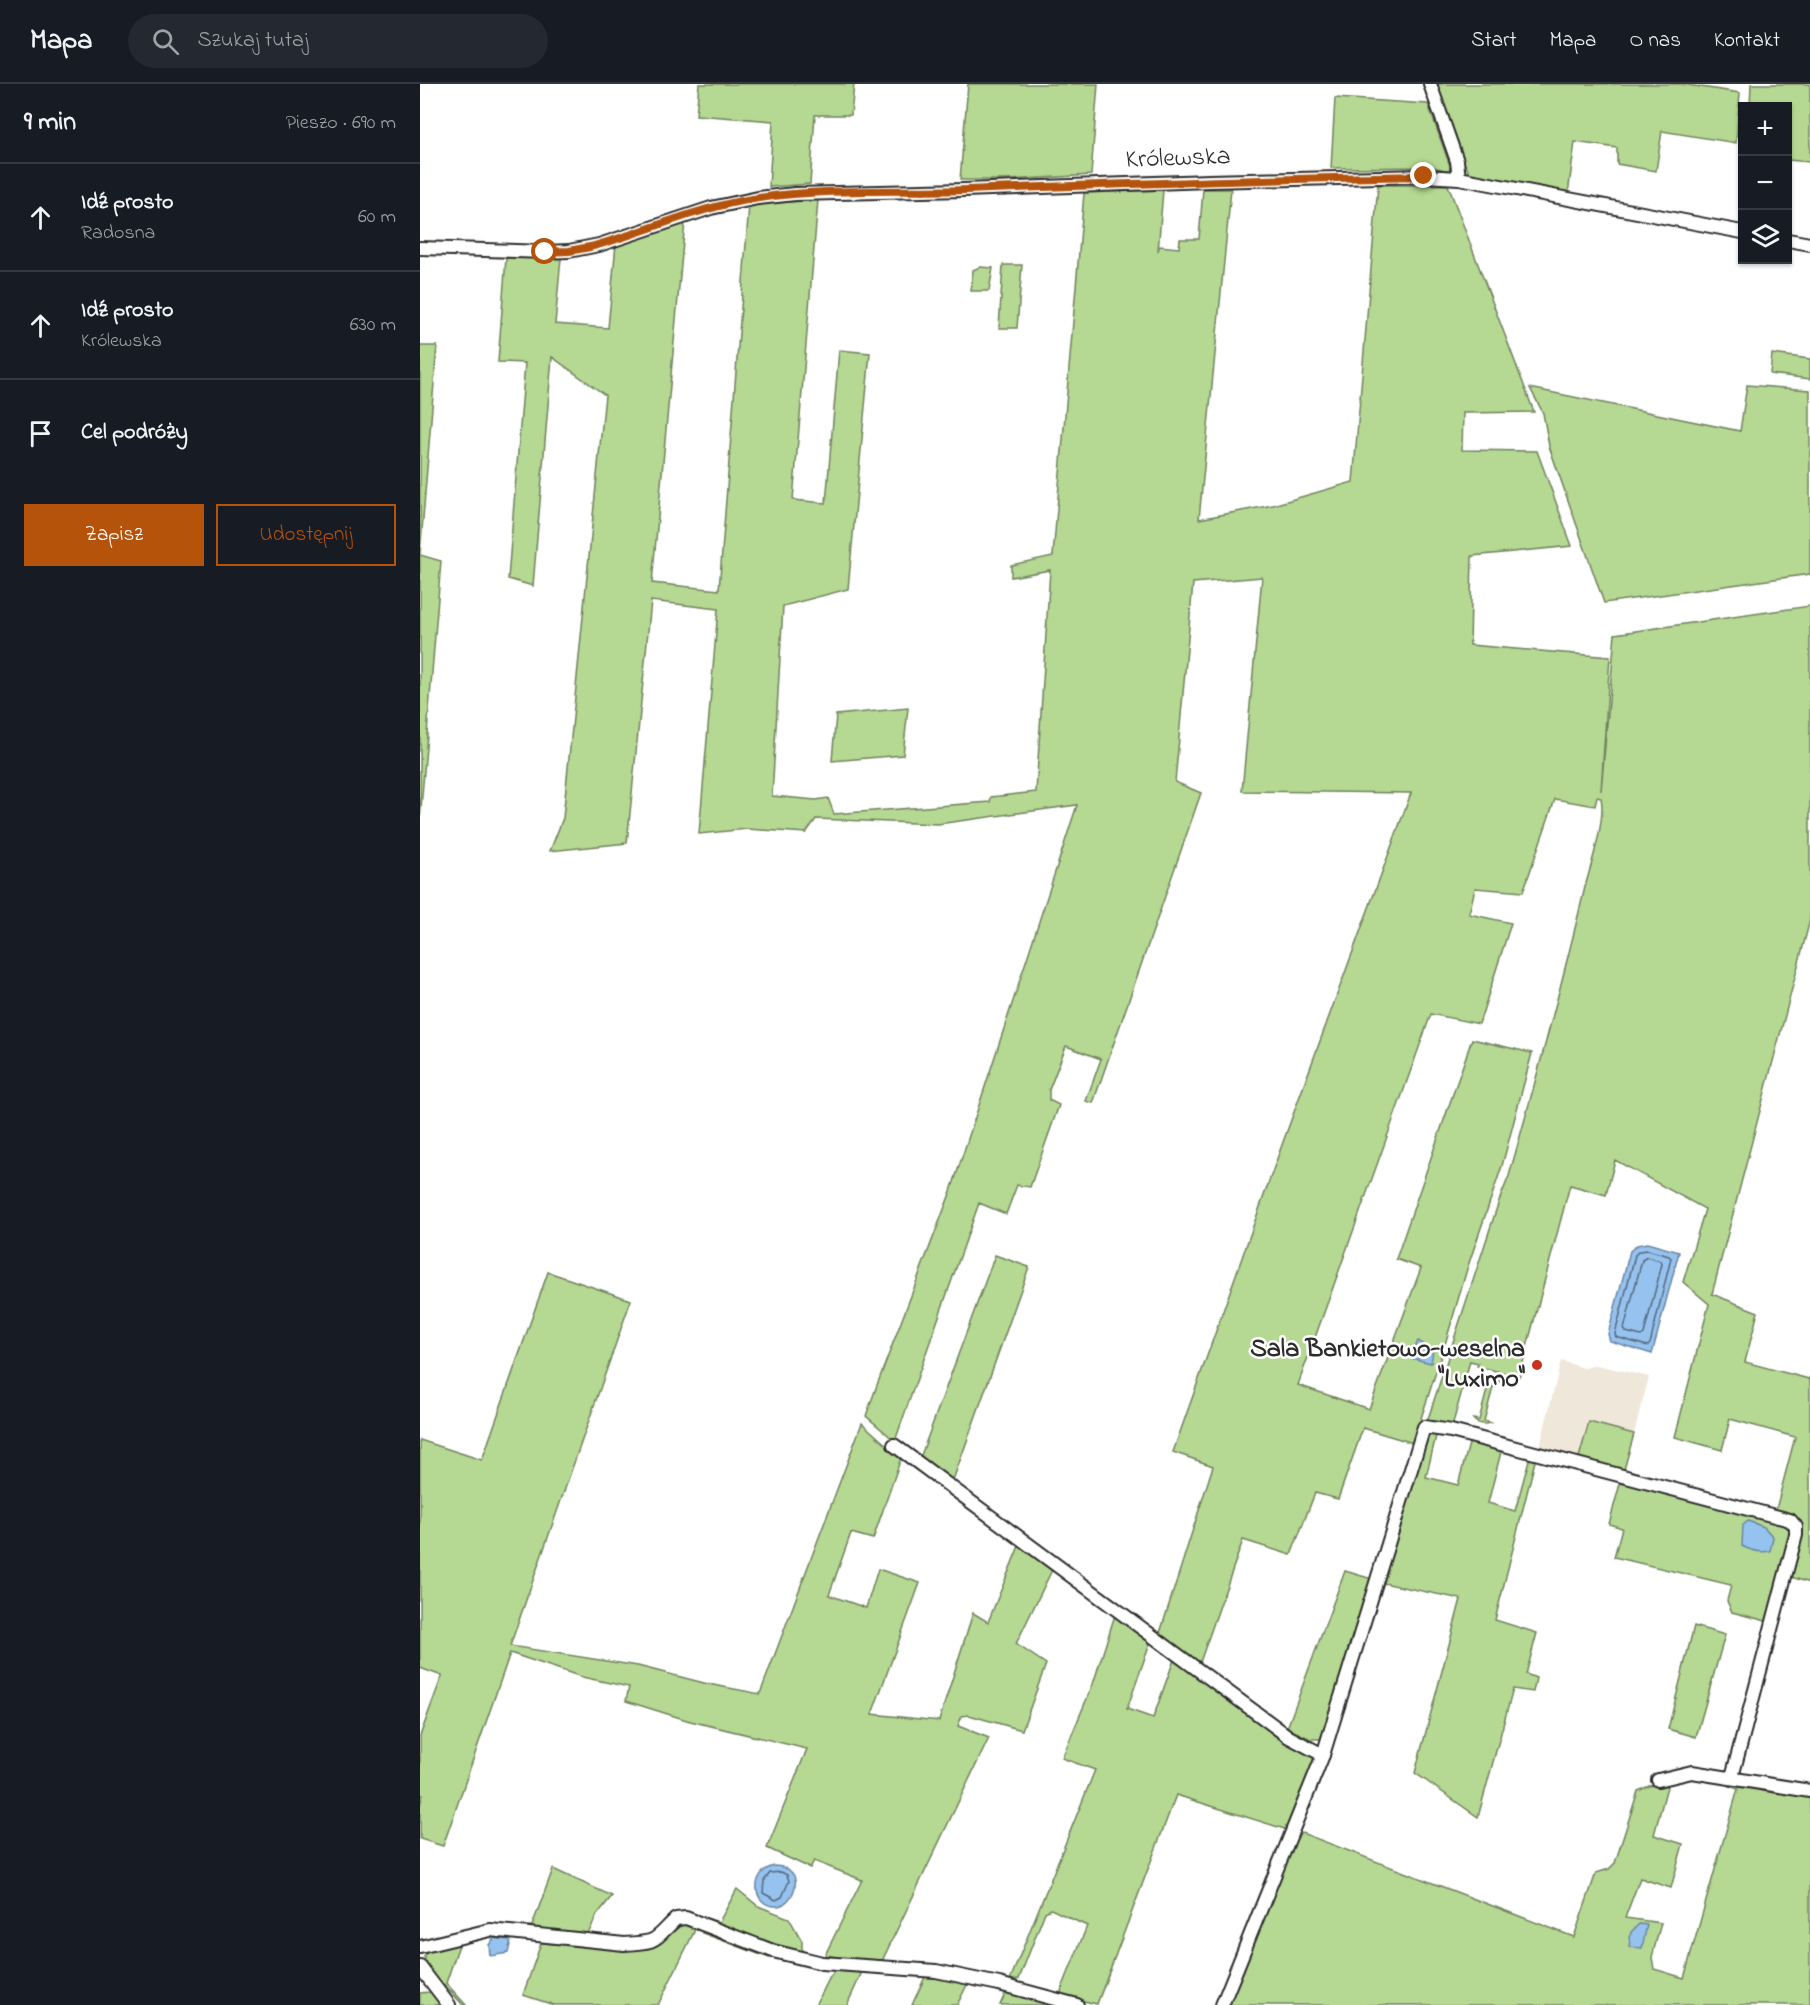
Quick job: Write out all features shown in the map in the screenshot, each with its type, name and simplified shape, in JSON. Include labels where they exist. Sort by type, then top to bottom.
[{"type":"street","points":[[1430,84],[1457,162],[1459,178]]},
{"type":"street","name":"Królewska","points":[[420,248],[558,252],[590,247],[674,219],[723,206],[758,198],[795,194],[1424,176],[1459,178],[1738,231]]},
{"type":"street","points":[[1792,241],[1810,244]]},
{"type":"street","points":[[1222,2005],[1323,1755],[1424,1427],[1451,1431],[1790,1520],[1796,1527],[1796,1535],[1732,1777]]},
{"type":"street","points":[[894,1445],[1289,1737],[1323,1755]]},
{"type":"street","points":[[1658,1780],[1692,1772],[1810,1791]]},
{"type":"street","points":[[420,1947],[490,1930],[624,1944],[645,1943],[657,1939],[676,1919],[686,1918],[773,1951],[822,1963],[936,1971],[999,1984],[1077,2005]]},
{"type":"street","points":[[420,1967],[449,2005]]},
{"type":"street","points":[[420,1988],[434,1987]]},
{"type":"shaded area","points":[[1561,1361],[1584,1368],[1597,1365],[1649,1377],[1634,1434],[1589,1422],[1578,1461],[1539,1450]]},
{"type":"green space","points":[[699,84],[854,84],[851,115],[815,115],[810,184],[769,187],[773,121],[696,115]]},
{"type":"green space","points":[[968,84],[1098,84],[1091,175],[1008,180],[960,180]]},
{"type":"green space","points":[[1435,84],[1681,84],[1740,93],[1736,143],[1662,131],[1656,171],[1617,164],[1617,148],[1575,142],[1568,194],[1470,174],[1456,147]]},
{"type":"green space","points":[[1751,84],[1810,84],[1810,162],[1792,160],[1792,102],[1750,102]]},
{"type":"green space","points":[[1335,98],[1428,104],[1450,166],[1449,171],[1433,167],[1331,168]]},
{"type":"green space","points":[[1378,185],[1448,185],[1534,412],[1463,413],[1462,450],[1537,451],[1572,546],[1472,556],[1470,645],[1610,657],[1601,791],[1615,634],[1810,606],[1810,920],[1712,1294],[1758,1312],[1745,1362],[1809,1379],[1810,1377],[1810,1583],[1791,1577],[1802,1530],[1801,1521],[1775,1513],[1795,1437],[1730,1419],[1722,1450],[1675,1437],[1709,1304],[1683,1282],[1705,1209],[1615,1160],[1606,1195],[1570,1185],[1519,1377],[1477,1366],[1478,1363],[1470,1361],[1452,1427],[1427,1422],[1509,1176],[1600,830],[1601,798],[1597,797],[1595,806],[1555,799],[1523,892],[1475,888],[1469,914],[1511,923],[1479,1024],[1431,1014],[1298,1385],[1369,1409],[1421,1268],[1396,1259],[1472,1039],[1532,1053],[1502,1166],[1467,1269],[1413,1443],[1363,1428],[1338,1499],[1315,1493],[1291,1555],[1243,1540],[1199,1665],[1160,1633],[1213,1466],[1173,1452],[1283,1142],[1411,793],[1242,791],[1262,577],[1193,583],[1175,782],[1201,793],[1093,1103],[1086,1101],[1101,1059],[1066,1046],[1049,1090],[1049,1100],[1059,1105],[1030,1187],[1017,1185],[1006,1214],[979,1203],[895,1441],[866,1416],[951,1191],[1077,805],[938,824],[816,819],[806,833],[747,829],[699,834],[718,609],[651,601],[627,843],[550,851],[563,818],[605,395],[552,357],[533,586],[508,579],[525,363],[498,362],[506,258],[561,258],[555,324],[608,328],[616,244],[685,221],[652,583],[719,590],[749,205],[818,200],[793,500],[826,503],[839,350],[870,353],[848,589],[783,606],[772,796],[816,800],[828,798],[834,814],[990,802],[991,797],[1036,792],[1050,570],[1011,577],[1011,565],[1053,556],[1084,193],[1163,190],[1158,252],[1159,246],[1179,248],[1180,239],[1199,239],[1203,189],[1231,189],[1199,519],[1273,505],[1353,482]]},
{"type":"green space","points":[[1003,265],[1022,265],[1017,328],[999,328]]},
{"type":"green space","points":[[980,267],[993,268],[989,291],[971,291],[973,270]]},
{"type":"green space","points":[[420,346],[437,346],[420,555]]},
{"type":"green space","points":[[1772,354],[1810,359],[1810,379],[1770,374]]},
{"type":"green space","points":[[1747,385],[1810,390],[1810,574],[1604,603],[1549,446],[1543,413],[1530,388],[1740,431]]},
{"type":"green space","points":[[420,555],[441,561],[420,821]]},
{"type":"green space","points":[[908,708],[903,755],[832,761],[836,715]]},
{"type":"green space","points":[[995,1255],[1029,1267],[952,1483],[943,1477],[943,1473],[938,1470],[937,1472],[920,1458]]},
{"type":"green space","points":[[548,1272],[631,1300],[510,1646],[638,1666],[708,1684],[760,1694],[862,1423],[901,1458],[873,1539],[851,1533],[829,1595],[866,1608],[878,1569],[920,1583],[872,1714],[939,1721],[973,1613],[988,1622],[1019,1546],[1052,1570],[1016,1644],[1046,1664],[1022,1730],[969,1715],[962,1716],[958,1726],[989,1738],[882,1961],[851,1960],[825,1955],[862,1880],[814,1861],[810,1868],[767,1848],[807,1749],[690,1721],[626,1701],[629,1687],[582,1677],[510,1653],[443,1846],[420,1839],[420,1805],[423,1795],[420,1794],[420,1736],[442,1676],[420,1668],[420,1440],[482,1460]]},
{"type":"green space","points":[[1484,1377],[1495,1377],[1501,1382],[1495,1380],[1484,1421],[1490,1423],[1483,1424],[1473,1419],[1479,1420],[1490,1379]]},
{"type":"green space","points":[[1589,1422],[1634,1434],[1623,1473],[1578,1461]]},
{"type":"green space","points":[[1437,1432],[1426,1477],[1458,1485],[1470,1440],[1502,1448],[1488,1503],[1515,1511],[1530,1456],[1536,1457],[1495,1620],[1537,1633],[1526,1674],[1536,1678],[1533,1692],[1513,1689],[1478,1817],[1415,1773],[1461,1599],[1383,1583],[1426,1437]]},
{"type":"green space","points":[[1621,1480],[1790,1526],[1793,1529],[1770,1622],[1732,1612],[1727,1601],[1731,1585],[1614,1557],[1622,1528],[1609,1524]]},
{"type":"green space","points":[[1345,1571],[1372,1579],[1321,1739],[1311,1739],[1287,1728]]},
{"type":"green space","points":[[1115,1615],[1151,1640],[1127,1709],[1153,1718],[1175,1657],[1310,1753],[1314,1759],[1314,1765],[1288,1830],[1176,1795],[1097,2004],[1062,1996],[1061,1991],[1087,1926],[1051,1909],[1045,1912],[1019,1979],[1010,1980],[1095,1770],[1062,1758],[1093,1684]]},
{"type":"green space","points":[[1694,1626],[1725,1635],[1696,1737],[1668,1729]]},
{"type":"green space","points":[[1730,1782],[1810,1796],[1810,2005],[1227,2005],[1294,1840],[1302,1833],[1574,1937],[1596,1873],[1609,1869],[1615,1863],[1638,1791],[1649,1786],[1668,1783],[1654,1835],[1683,1844],[1671,1888],[1640,1878],[1625,1918],[1661,1923],[1652,1957],[1654,1969],[1684,1978],[1738,1789],[1729,1786]]},
{"type":"green space","points":[[553,1869],[612,1896],[597,1915],[587,1936],[522,1926],[532,1926]]},
{"type":"green space","points":[[737,1889],[758,1906],[789,1918],[802,1941],[802,1955],[682,1915],[681,1912],[690,1913],[719,1922]]},
{"type":"green space","points":[[686,1923],[695,1925],[694,1932],[658,2005],[554,2005],[523,1995],[541,1943],[619,1949],[635,1948],[659,1943]]},
{"type":"green space","points":[[705,1929],[769,1952],[769,1958],[702,1933]]},
{"type":"green space","points":[[460,1942],[446,1983],[466,2005],[463,2005],[436,1977],[424,1957],[428,1950]]},
{"type":"green space","points":[[837,1968],[862,1972],[847,2005],[816,2005],[830,1977]]},
{"type":"green space","points":[[925,1977],[969,1981],[957,2005],[912,2005]]},
{"type":"green space","points":[[430,1992],[445,2005],[420,2005],[420,1993]]},
{"type":"green space","points":[[1006,1992],[1054,2005],[1000,2005]]},
{"type":"water","points":[[1647,1243],[1679,1252],[1652,1354],[1610,1341],[1608,1334],[1630,1251],[1637,1245]]},
{"type":"water","points":[[1418,1341],[1433,1350],[1431,1363],[1411,1358]]},
{"type":"water","points":[[1748,1521],[1764,1527],[1773,1537],[1770,1551],[1755,1551],[1742,1546],[1743,1525]]},
{"type":"water","points":[[774,1866],[792,1872],[795,1879],[793,1893],[784,1904],[778,1906],[769,1905],[763,1901],[757,1889],[761,1875],[766,1869]]},
{"type":"water","points":[[1639,1924],[1647,1925],[1642,1948],[1629,1947],[1631,1932]]},
{"type":"water","points":[[494,1938],[511,1940],[508,1953],[490,1956],[489,1945]]},
{"type":"place","name":"Sala Bankietowo-weselna \"Luximo\"","points":[[1537,1365]]},
{"type":"route","points":[[545,252],[590,247],[711,208],[758,198],[795,194],[1289,178],[1424,176]]}]
